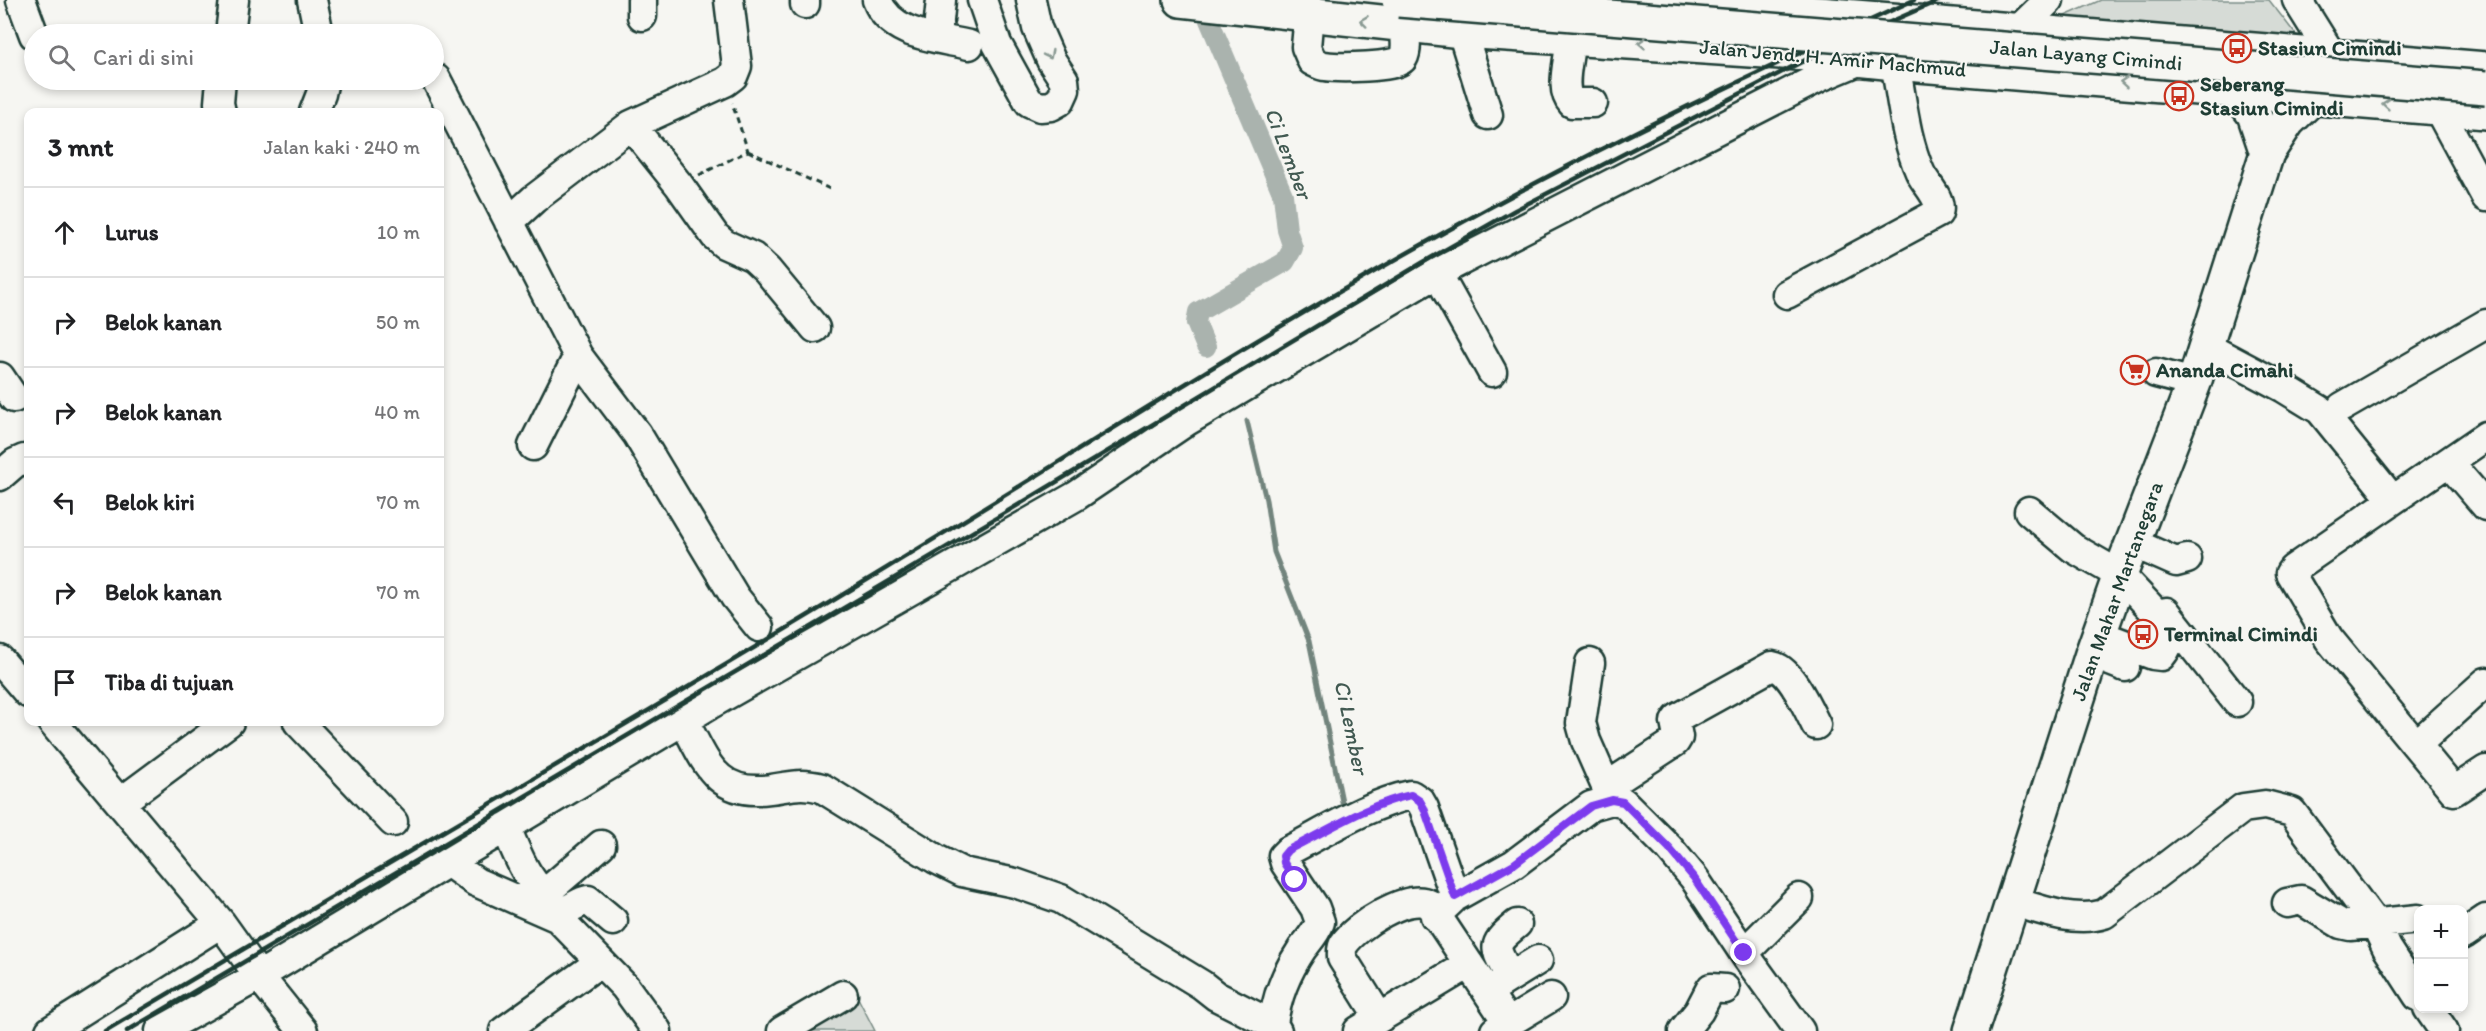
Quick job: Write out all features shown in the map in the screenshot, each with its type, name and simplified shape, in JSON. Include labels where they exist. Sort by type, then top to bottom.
[{"type":"main road","name":"Jalan Jend. H. Amir Machmud","points":[[1609,0],[1819,14],[2486,69]]},
{"type":"main road","points":[[1727,48],[1819,14],[1848,0]]},
{"type":"main road","name":"Jalan Jend. H. Amir Machmud","points":[[1207,1],[1309,14],[1402,13],[1462,31],[1727,48],[2486,112]]},
{"type":"main road","points":[[1677,45],[1678,3]]},
{"type":"main road","name":"Jalan Layang Cimindi","points":[[1402,13],[2486,88]]},
{"type":"main road","points":[[2014,73],[2018,30]]},
{"type":"main road","points":[[2236,90],[2254,114],[2267,153]]},
{"type":"main road","name":"Jalan Mahar Martanegara","points":[[1971,1031],[2096,644],[2194,383],[2267,153],[2288,121],[2313,97]]},
{"type":"street","points":[[21,0],[30,24]]},
{"type":"street","points":[[231,24],[234,0]]},
{"type":"street","points":[[312,0],[317,24]]},
{"type":"street","points":[[509,222],[534,199],[631,125],[725,82],[733,76],[738,66],[729,0]]},
{"type":"street","points":[[877,0],[880,9],[899,28],[969,45]]},
{"type":"street","points":[[982,0],[997,44],[1029,102],[1040,107],[1051,106],[1060,101],[1065,90],[1064,80],[1051,60],[1037,28],[1031,0]]},
{"type":"street","points":[[2018,30],[2049,0]]},
{"type":"street","points":[[2296,0],[2332,56]]},
{"type":"street","points":[[1309,14],[1306,47],[1312,61],[1323,66],[1388,65],[1399,62],[1404,57],[1406,43],[1402,13]]},
{"type":"street","points":[[1462,31],[1488,115]]},
{"type":"street","points":[[1570,38],[1566,80],[1567,98],[1572,103],[1593,103]]},
{"type":"street","points":[[160,1031],[259,976],[684,721],[1076,496],[1187,421],[1437,273],[1820,77],[1879,61],[1921,175],[1939,203],[1938,213],[1787,294]]},
{"type":"street","points":[[220,90],[220,108]]},
{"type":"street","points":[[316,108],[322,90]]},
{"type":"street","points":[[442,90],[578,356],[637,434],[735,597],[759,627]]},
{"type":"street","points":[[2438,108],[2486,197]]},
{"type":"street","points":[[631,125],[679,185],[715,236],[724,244],[753,257],[767,270],[815,328]]},
{"type":"street","points":[[1437,273],[1492,372]]},
{"type":"street","points":[[2342,407],[2486,324]]},
{"type":"street","points":[[2205,346],[2320,410],[2392,499]]},
{"type":"street","points":[[533,446],[578,356]]},
{"type":"street","points":[[2156,373],[2194,383]]},
{"type":"street","points":[[2486,436],[2392,499],[2290,573],[2329,639],[2454,791],[2486,770]]},
{"type":"street","points":[[0,476],[15,463],[24,459]]},
{"type":"street","points":[[2449,462],[2486,506]]},
{"type":"street","points":[[2030,511],[2073,548],[2126,560],[2176,562],[2187,559]]},
{"type":"street","points":[[2096,644],[2161,656],[2169,645],[2170,628],[2126,560]]},
{"type":"street","points":[[2126,560],[2236,702]]},
{"type":"street","points":[[2096,644],[2125,667]]},
{"type":"street","points":[[1,663],[24,689]]},
{"type":"street","points":[[1590,663],[1581,723],[1586,741],[1609,793],[1623,802],[1669,848],[1694,878],[1800,1031]]},
{"type":"street","points":[[1469,964],[1369,1024],[1342,958],[1344,944],[1362,926],[1404,903],[1422,900],[1429,904],[1445,906],[1514,864],[1675,742],[1678,737],[1675,722],[1678,718],[1772,666],[1784,670],[1816,725]]},
{"type":"street","points":[[2416,745],[2486,682]]},
{"type":"street","points":[[684,721],[711,773],[733,786],[752,791],[804,784],[822,788],[936,859],[962,872],[1015,883],[1061,899],[1202,985],[1216,996],[1269,1024],[1284,980],[1302,949],[1317,931],[1320,922],[1315,908],[1284,863],[1283,856],[1288,850],[1370,809],[1411,795],[1420,801],[1424,808],[1445,906],[1469,964],[1486,992],[1501,1027],[1551,997]]},
{"type":"street","points":[[55,726],[221,923],[303,1031]]},
{"type":"street","points":[[121,802],[224,726]]},
{"type":"street","points":[[302,726],[393,822]]},
{"type":"street","points":[[2012,901],[2059,914],[2090,918],[2104,914],[2242,808],[2265,805],[2292,812],[2376,925],[2414,982]]},
{"type":"street","points":[[506,827],[522,868],[561,911],[570,910],[581,901],[588,900],[614,921]]},
{"type":"street","points":[[544,894],[600,845]]},
{"type":"street","points":[[449,862],[476,882],[558,918],[625,987],[657,1031]]},
{"type":"street","points":[[1744,953],[1799,898]]},
{"type":"street","points":[[2288,903],[2301,900],[2341,924],[2350,926],[2376,925],[2414,919]]},
{"type":"street","points":[[2468,931],[2486,919]]},
{"type":"street","points":[[50,1031],[221,923]]},
{"type":"street","points":[[1510,977],[1497,950],[1497,944],[1500,938],[1517,924]]},
{"type":"street","points":[[1486,992],[1538,960]]},
{"type":"street","points":[[504,1031],[600,962]]},
{"type":"street","points":[[1683,1031],[1699,1011],[1712,988],[1725,989]]},
{"type":"street","points":[[782,1031],[843,995]]},
{"type":"street","points":[[2431,1013],[2444,1031]]},
{"type":"path","points":[[725,82],[748,151],[832,190]]},
{"type":"path","points":[[679,185],[748,151]]},
{"type":"shaded area","points":[[2101,0],[2269,0],[2300,40],[2047,24]]},
{"type":"shaded area","points":[[856,994],[875,1031],[793,1031]]},
{"type":"waterway","name":"Ci Lember","points":[[1206,347],[1196,323],[1198,312],[1285,262],[1293,248],[1287,230],[1283,195],[1209,20],[1207,0]]},
{"type":"waterway","name":"Ci Lember","points":[[1247,421],[1266,500],[1274,552],[1309,641],[1344,811]]},
{"type":"railway","points":[[105,1031],[768,640],[1235,354],[1387,265],[1518,192],[1630,135],[1914,0]]},
{"type":"railway","points":[[127,1031],[1515,210],[1817,54],[1940,0]]},
{"type":"place","name":"Stasiun Cimindi","points":[[2237,48]]},
{"type":"place","name":"Seberang Stasiun Cimindi","points":[[2179,96]]},
{"type":"place","name":"Ananda Cimahi","points":[[2135,370]]},
{"type":"place","name":"Terminal Cimindi","points":[[2143,634]]},
{"type":"route","points":[[1295,880],[1284,863],[1283,856],[1288,850],[1370,809],[1411,795],[1420,801],[1424,808],[1455,897],[1514,864],[1591,806],[1601,801],[1612,800],[1623,802],[1669,848],[1694,878],[1744,953]]}]
